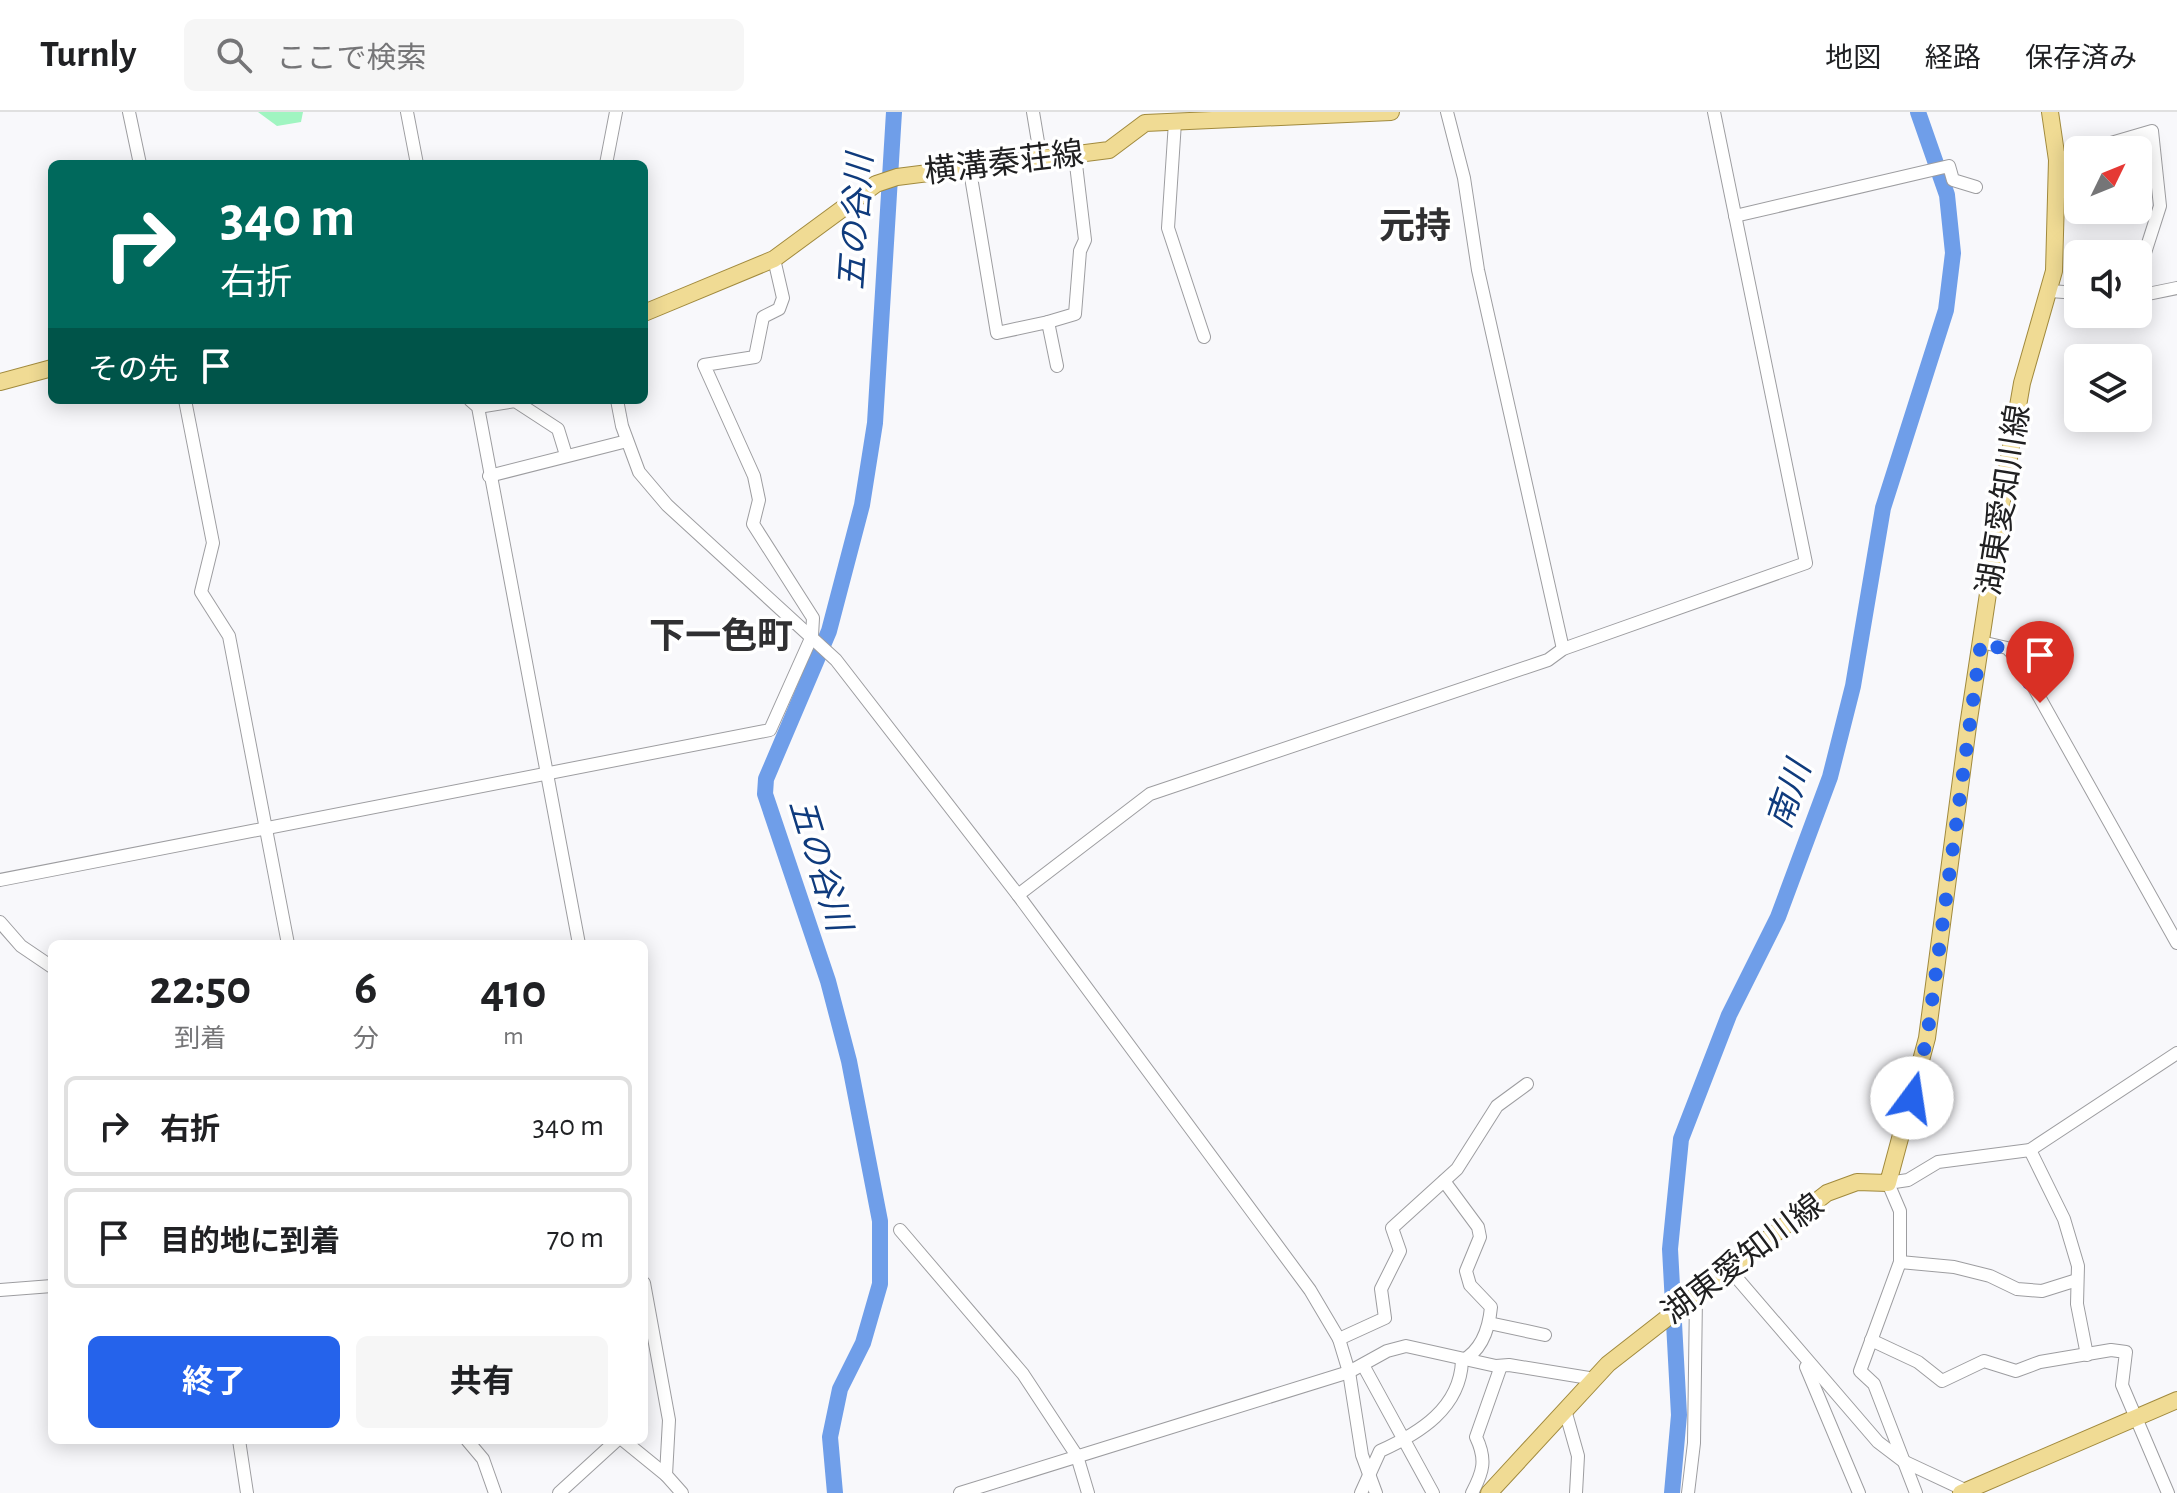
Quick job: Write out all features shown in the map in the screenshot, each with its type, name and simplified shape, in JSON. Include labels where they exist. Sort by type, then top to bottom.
[{"type":"main road","name":"横溝秦荘線","points":[[648,311],[774,259],[876,184],[897,177],[969,165],[1041,160],[1109,150],[1145,123],[1391,112]]},
{"type":"main road","name":"湖東愛知川線","points":[[1489,1493],[1595,1379],[1663,1320],[1827,1193],[1857,1182],[1888,1183],[1927,1038],[1981,642],[2022,383],[2054,271],[2057,160],[2050,112]]},
{"type":"main road","points":[[0,382],[48,369]]},
{"type":"main road","points":[[1964,1492],[2177,1400]]},
{"type":"street","points":[[129,112],[139,160]]},
{"type":"street","points":[[407,112],[416,160]]},
{"type":"street","points":[[607,160],[616,112]]},
{"type":"street","points":[[1033,112],[1041,160]]},
{"type":"street","points":[[1447,112],[1464,178],[1478,270],[1563,649]]},
{"type":"street","points":[[1018,895],[1150,794],[1536,664],[1563,649],[1806,563],[1714,112]]},
{"type":"street","points":[[1175,122],[1168,228],[1204,337]]},
{"type":"street","points":[[2135,136],[2152,131],[2160,206],[2149,240]]},
{"type":"street","points":[[969,165],[997,333],[1075,314],[1080,251],[1085,240],[1075,156]]},
{"type":"street","points":[[2057,160],[2064,158]]},
{"type":"street","points":[[1735,216],[1949,166],[1953,180],[1976,187]]},
{"type":"street","points":[[0,880],[770,730],[812,636],[813,618],[753,524],[759,500],[754,476],[704,365],[755,357],[763,317],[779,309],[783,298],[774,259]]},
{"type":"street","points":[[2152,293],[2177,288]]},
{"type":"street","points":[[2050,291],[2064,292]]},
{"type":"street","points":[[1048,322],[1057,366]]},
{"type":"street","points":[[186,404],[213,543],[201,592],[229,636],[287,940]]},
{"type":"street","points":[[474,404],[578,940]]},
{"type":"street","points":[[520,404],[558,429],[566,455]]},
{"type":"street","points":[[618,404],[639,472],[667,505],[836,660],[1018,895],[1310,1290],[1339,1339],[1349,1372],[1358,1437],[1376,1493]]},
{"type":"street","points":[[489,476],[627,441]]},
{"type":"street","points":[[1981,642],[2007,648],[2018,659],[2177,943]]},
{"type":"street","points":[[0,922],[21,946],[48,964]]},
{"type":"street","points":[[1916,1493],[1874,1384],[1860,1371],[1900,1262],[1900,1211],[1888,1183],[1908,1180],[1938,1162],[2030,1150],[2075,1124],[2177,1053]]},
{"type":"street","points":[[1339,1339],[1385,1318],[1381,1289],[1400,1251],[1392,1228],[1444,1181],[1468,1153],[1497,1106],[1527,1084]]},
{"type":"street","points":[[2030,1150],[2064,1219],[2078,1266],[2077,1304],[2087,1355]]},
{"type":"street","points":[[1361,1493],[1380,1451],[1406,1440],[1438,1416],[1461,1384],[1462,1361],[1478,1348],[1489,1323],[1491,1307],[1470,1285],[1466,1271],[1480,1237],[1478,1227],[1444,1181]]},
{"type":"street","points":[[900,1230],[1023,1374],[1077,1456],[1088,1493]]},
{"type":"street","points":[[1900,1262],[1954,1267],[1990,1276],[2017,1289],[2042,1291],[2077,1280]]},
{"type":"street","points":[[1730,1270],[1878,1442],[1903,1461],[1964,1492]]},
{"type":"street","points":[[0,1290],[48,1286]]},
{"type":"street","points":[[1688,1493],[1694,1443],[1691,1300]]},
{"type":"street","points":[[648,1305],[669,1420],[666,1475]]},
{"type":"street","points":[[1489,1323],[1545,1335]]},
{"type":"street","points":[[1871,1340],[1918,1362],[1942,1381],[1984,1361],[2016,1371],[2040,1362],[2111,1350],[2126,1352],[2122,1385],[2168,1493]]},
{"type":"street","points":[[960,1493],[1349,1372],[1387,1351],[1406,1346],[1501,1366],[1595,1379]]},
{"type":"street","points":[[1802,1356],[1859,1493]]},
{"type":"street","points":[[1363,1365],[1433,1493]]},
{"type":"street","points":[[1472,1493],[1484,1469],[1483,1451],[1476,1437],[1501,1366]]},
{"type":"street","points":[[1565,1410],[1578,1456],[1576,1493]]},
{"type":"street","points":[[240,1444],[247,1493]]},
{"type":"street","points":[[470,1444],[483,1459],[495,1493]]},
{"type":"street","points":[[559,1493],[613,1444]]},
{"type":"street","points":[[628,1444],[666,1475],[682,1493]]},
{"type":"green space","points":[[258,112],[303,112],[301,122],[277,126]]},
{"type":"waterway","name":"五の谷川","points":[[835,1493],[830,1437],[840,1389],[863,1343],[880,1284],[880,1221],[849,1061],[828,981],[765,794],[766,779],[829,631],[862,505],[875,423],[894,112]]},
{"type":"waterway","name":"南川","points":[[1672,1493],[1679,1415],[1670,1249],[1681,1139],[1729,1015],[1778,917],[1830,777],[1853,686],[1883,508],[1946,310],[1953,253],[1947,195],[1918,112]]},
{"type":"district","name":"元持","points":[[1415,227]]},
{"type":"district","name":"下一色町","points":[[721,637]]},
{"type":"route","points":[[1912,1098],[1927,1038],[1981,642],[1999,645],[2012,652],[2040,703]]}]
